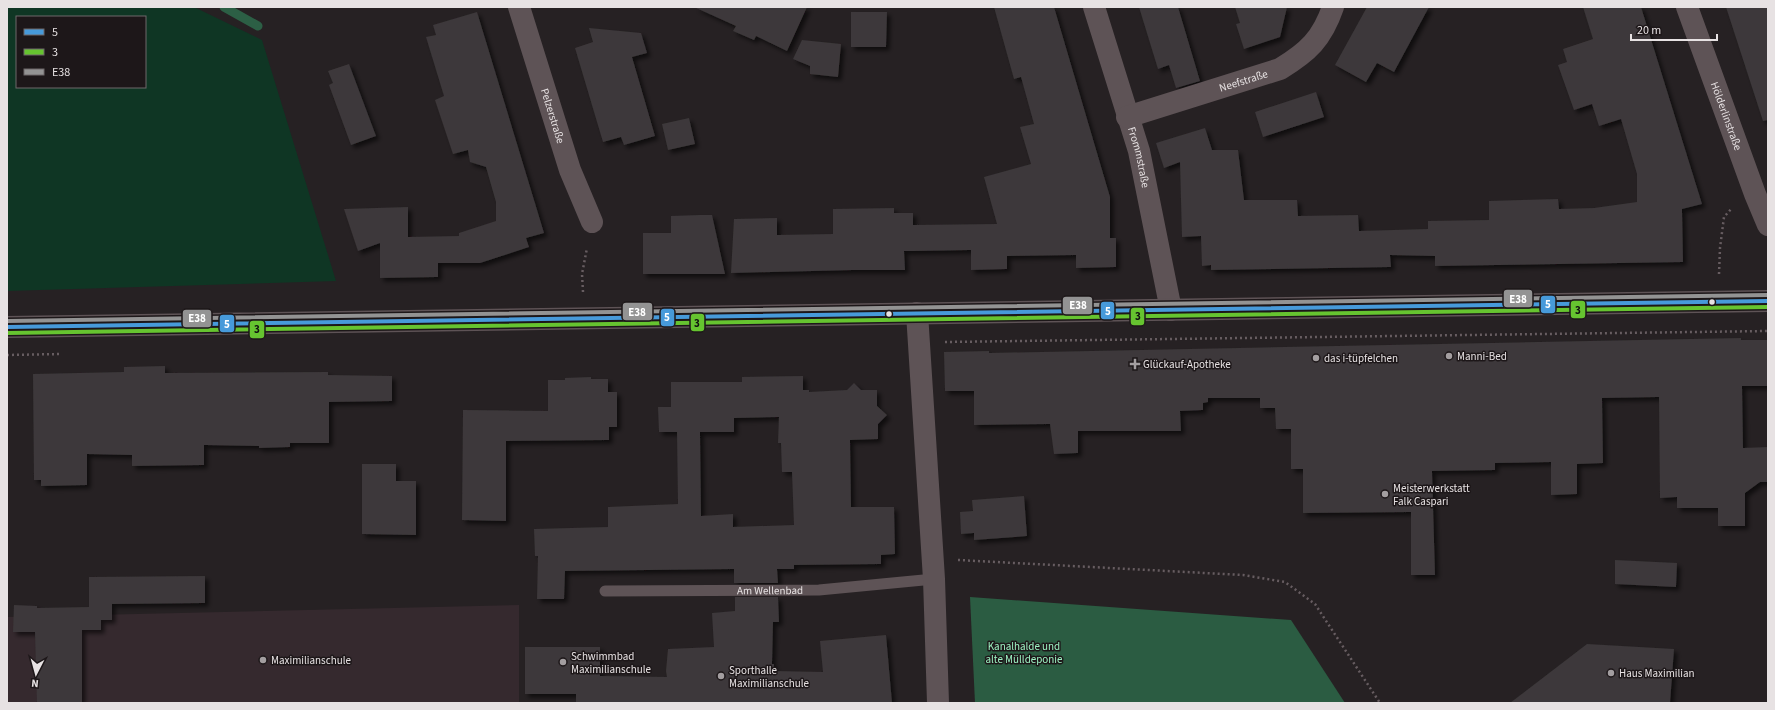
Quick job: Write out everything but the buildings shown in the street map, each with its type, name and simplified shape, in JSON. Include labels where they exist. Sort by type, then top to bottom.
[{"type":"street","name":"Pelzerstraße","points":[[520,7],[570,170],[592,222]]},
{"type":"street","name":"Frommstraße","points":[[1094,7],[1127,117],[1139,151],[1171,310]]},
{"type":"street","name":"Neefstraße","points":[[1127,117],[1280,69],[1301,56],[1321,35],[1333,7]]},
{"type":"street","name":"Hölderlinstraße","points":[[1687,7],[1755,194],[1768,225]]},
{"type":"street","points":[[7,327],[1768,301]]},
{"type":"street","points":[[917,313],[934,569],[938,703]]},
{"type":"lane","name":"Am Wellenbad","points":[[605,591],[819,590],[934,569]]},
{"type":"path","points":[[1719,274],[1720,248],[1724,217],[1740,201],[1755,194]]},
{"type":"path","points":[[583,294],[582,274],[592,222]]},
{"type":"path","points":[[920,342],[1768,331]]},
{"type":"path","points":[[934,569],[1243,575],[1285,582],[1314,604],[1380,703]]},
{"type":"shaded area","name":"Maximilianschule","points":[[519,605],[519,703],[7,703],[7,617]]},
{"type":"green space","points":[[7,7],[194,7],[262,40],[336,281],[7,291]]},
{"type":"green space","name":"Kanalhalde und alte Mülldeponie","points":[[970,597],[1291,620],[1345,703],[975,703]]},
{"type":"waterway","points":[[224,7],[258,26]]},
{"type":"transit line","name":"E38","points":[[7,321],[1768,295]]},
{"type":"transit line","name":"5","points":[[7,327],[1768,301]]},
{"type":"transit line","name":"3","points":[[7,333],[1768,307]]},
{"type":"place","name":"Manni-Bed","points":[[1449,356]]},
{"type":"place","name":"das i-tüpfelchen","points":[[1316,358]]},
{"type":"place","name":"Glückauf-Apotheke","points":[[1135,364]]},
{"type":"place","name":"Meisterwerkstatt Falk Caspari","points":[[1385,494]]},
{"type":"place","name":"Maximilianschule","points":[[263,660]]},
{"type":"place","name":"Schwimmbad Maximilianschule","points":[[563,662]]},
{"type":"place","name":"Haus Maximilian","points":[[1611,673]]},
{"type":"place","name":"Sporthalle Maximilianschule","points":[[721,676]]}]
